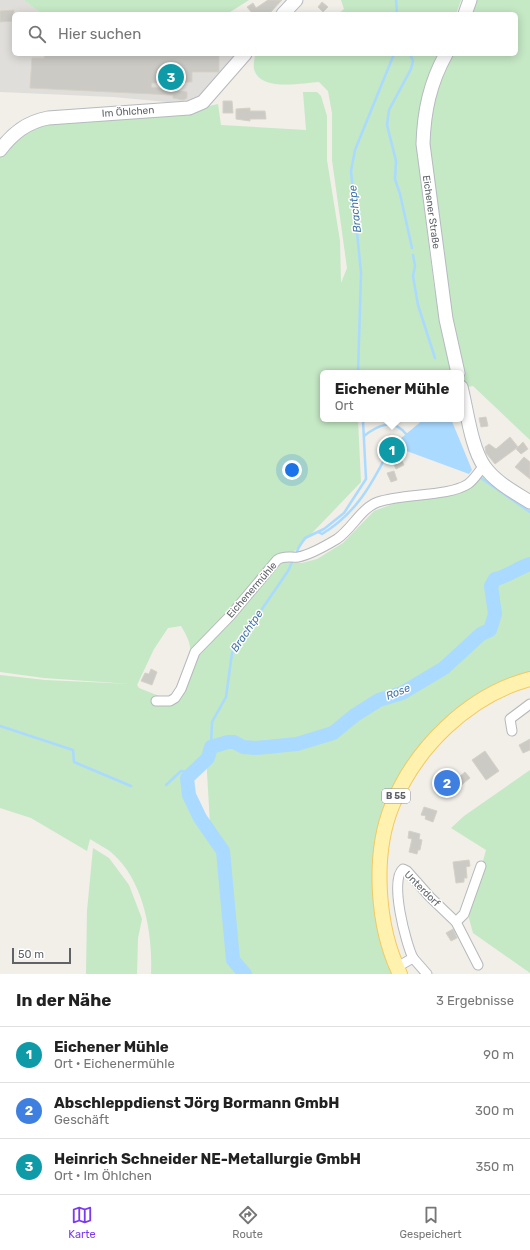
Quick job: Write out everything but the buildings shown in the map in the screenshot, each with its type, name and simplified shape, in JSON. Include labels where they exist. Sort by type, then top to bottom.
[{"type":"main road","points":[[285,12],[296,0]]},
{"type":"main road","points":[[466,12],[470,0]]},
{"type":"main road","name":"Im Öhlchen","points":[[0,150],[14,134],[34,121],[48,118],[189,108],[203,102],[243,56]]},
{"type":"main road","name":"Eichener Straße","points":[[445,56],[429,91],[424,120],[423,144],[446,319],[457,370]]},
{"type":"main road","points":[[464,400],[473,438],[484,466],[502,483],[530,502]]},
{"type":"main road","name":"B 55","points":[[398,970],[382,913],[380,880],[384,832],[392,806],[400,788],[422,754],[451,723],[485,699],[530,679]]},
{"type":"street","name":"Eichenermühle","points":[[156,701],[170,701],[178,694],[195,652],[230,616],[280,558],[298,557],[336,539],[365,510],[377,502],[412,494],[440,492],[462,487],[469,483],[484,466]]},
{"type":"street","points":[[512,731],[510,718],[530,704]]},
{"type":"street","points":[[456,922],[464,914],[482,866]]},
{"type":"street","name":"Unterdorf","points":[[427,974],[414,958],[410,950],[400,914],[398,896],[400,871],[403,869],[407,871],[430,898],[456,922],[478,965]]},
{"type":"street","points":[[398,970],[414,958]]},
{"type":"shaded area","points":[[0,0],[24,0],[39,12],[12,12],[12,56],[237,56],[201,97],[189,104],[113,97],[0,92]]},
{"type":"green space","points":[[24,0],[249,0],[230,12],[39,12]]},
{"type":"green space","points":[[341,0],[461,0],[457,12],[340,12],[344,9]]},
{"type":"green space","points":[[473,0],[530,0],[530,440],[473,386],[464,388],[464,370],[320,370],[320,422],[358,422],[361,482],[292,554],[288,562],[302,563],[317,559],[343,543],[374,511],[412,497],[439,495],[468,489],[483,474],[530,507],[530,676],[502,686],[402,773],[385,803],[374,864],[395,974],[151,974],[148,926],[139,894],[124,865],[111,852],[90,839],[87,851],[31,818],[0,808],[0,675],[45,680],[131,684],[44,678],[0,672],[0,154],[40,124],[183,112],[218,104],[221,125],[306,130],[303,92],[317,92],[321,96],[327,116],[327,160],[340,241],[341,283],[347,268],[332,160],[332,113],[328,91],[319,82],[282,84],[264,81],[258,76],[254,69],[255,56],[439,56],[426,90],[416,144],[434,286],[448,359],[455,358],[426,120],[450,56],[518,56],[518,12],[470,12]],"holes":[[[181,626],[187,636],[190,652],[184,673],[172,697],[164,698],[139,688],[137,685],[154,649],[168,628]],[[206,755],[210,824],[186,777]]]},
{"type":"green space","points":[[530,770],[530,973],[473,933],[468,915],[486,850],[451,828],[464,816]]},
{"type":"green space","points":[[93,848],[109,858],[129,885],[142,919],[138,938],[137,974],[86,974],[87,911]]},
{"type":"water","points":[[420,422],[452,422],[472,470],[469,474],[404,450],[399,440]]},
{"type":"waterway","name":"Brachtpe","points":[[396,0],[397,12]]},
{"type":"waterway","name":"Brachtpe","points":[[358,370],[361,273],[351,171],[355,150],[393,56]]},
{"type":"waterway","points":[[411,56],[413,61],[411,69],[389,110],[387,125],[396,161],[395,179],[400,194],[412,248]]},
{"type":"waterway","points":[[413,255],[415,266],[413,276],[418,305],[435,358]]},
{"type":"waterway","name":"Brachtpe","points":[[211,747],[212,722],[226,697],[232,653],[288,571],[299,547],[305,538],[324,529],[344,513],[366,479],[363,422]]},
{"type":"waterway","points":[[364,436],[380,426],[385,425],[396,426],[406,434]]},
{"type":"waterway","points":[[318,532],[322,534],[334,526],[353,508],[368,488],[388,452]]},
{"type":"waterway","points":[[481,478],[530,512]]},
{"type":"waterway","name":"Rose","points":[[245,974],[233,960],[223,851],[200,818],[189,795],[187,778],[208,758],[211,747],[228,742],[234,742],[243,747],[256,748],[297,744],[333,733],[355,715],[379,700],[402,693],[444,668],[481,634],[490,630],[495,614],[491,586],[495,579],[530,564]]},
{"type":"waterway","points":[[0,726],[73,750],[74,762],[131,786]]},
{"type":"waterway","points":[[166,785],[181,771],[193,773]]},
{"type":"place","name":"Heinrich Schneider NE-Metallurgie GmbH","points":[[171,77]]},
{"type":"place","name":"Eichener Mühle","points":[[392,450]]},
{"type":"place","name":"Abschleppdienst Jörg Bormann GmbH","points":[[447,783]]}]
